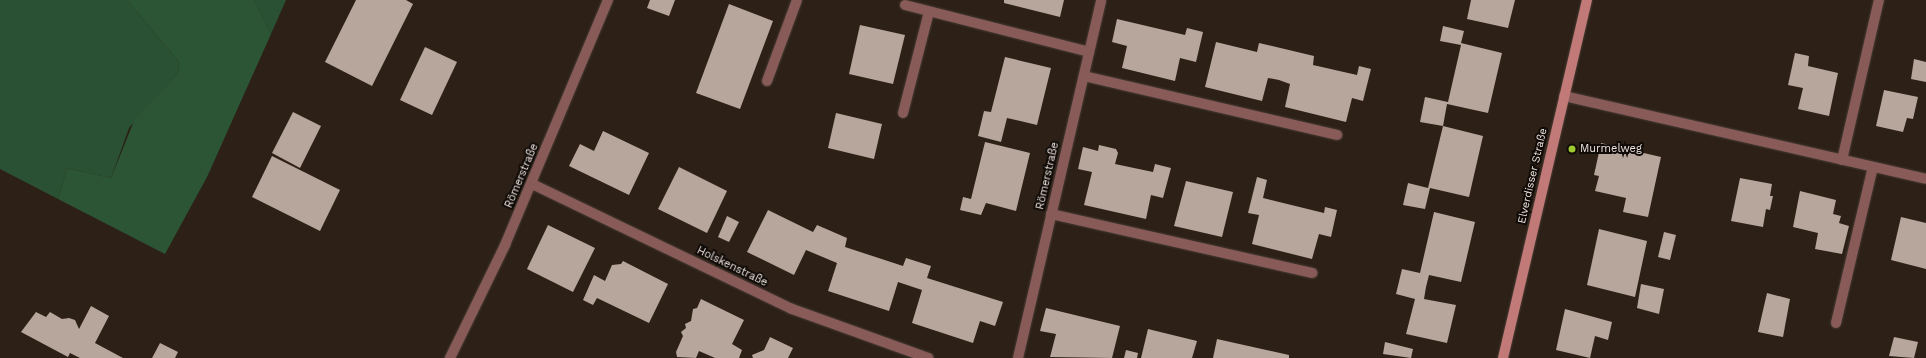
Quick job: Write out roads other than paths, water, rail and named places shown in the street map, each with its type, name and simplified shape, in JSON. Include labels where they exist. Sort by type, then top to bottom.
[{"type":"street","name":"Römerstraße","points":[[450,358],[532,184],[608,0]]},
{"type":"street","points":[[767,81],[797,0]]},
{"type":"street","name":"Römerstraße","points":[[1018,358],[1101,0]]},
{"type":"street","name":"Elverdisser Straße","points":[[1503,358],[1586,0]]},
{"type":"street","points":[[1842,160],[1879,0]]},
{"type":"street","points":[[904,5],[1089,52]]},
{"type":"street","points":[[903,113],[929,12]]},
{"type":"street","points":[[1084,76],[1337,135]]},
{"type":"street","points":[[1564,96],[1926,179]]},
{"type":"street","points":[[1836,323],[1873,167]]},
{"type":"street","name":"Holskenstraße","points":[[532,184],[792,309],[928,358]]},
{"type":"street","points":[[1051,214],[1312,273]]},
{"type":"place","name":"Murmelweg","points":[[1572,149]]}]
